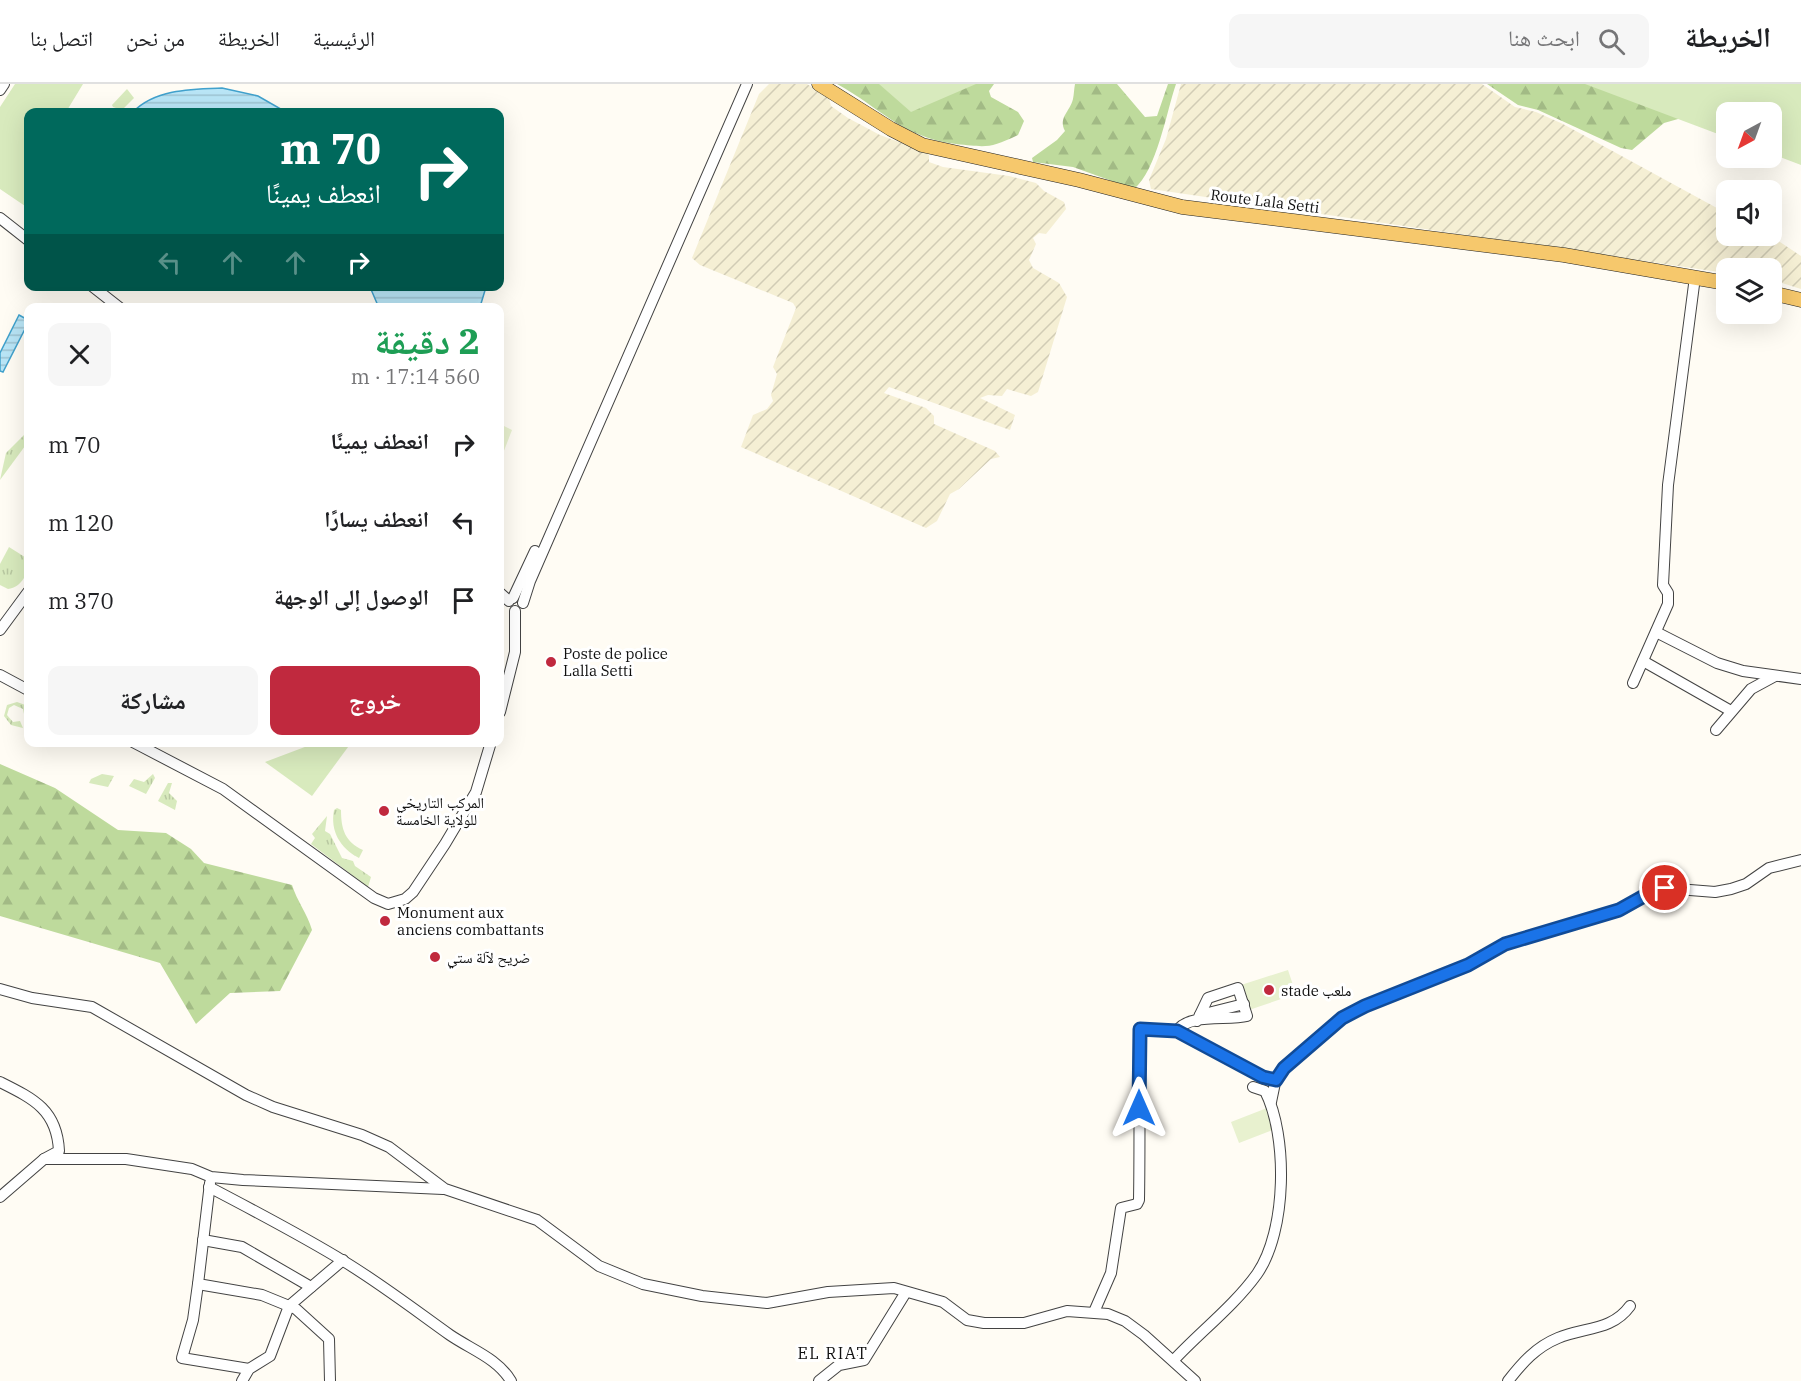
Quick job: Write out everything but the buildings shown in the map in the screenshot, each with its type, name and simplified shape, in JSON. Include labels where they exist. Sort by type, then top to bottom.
[{"type":"main road","name":"Route Lala Setti","points":[[820,84],[891,129],[922,145],[1079,180],[1182,207],[1564,255],[1716,281]]},
{"type":"main road","points":[[1782,295],[1801,300]]},
{"type":"street","points":[[0,90],[4,84]]},
{"type":"street","points":[[504,696],[515,652],[515,603],[740,84]]},
{"type":"street","points":[[515,603],[534,570],[747,84]]},
{"type":"street","points":[[0,218],[24,237]]},
{"type":"street","points":[[1633,683],[1668,604],[1668,593],[1663,585],[1668,485],[1695,276]]},
{"type":"street","points":[[98,291],[114,303]]},
{"type":"street","points":[[504,596],[515,603]]},
{"type":"street","points":[[0,630],[24,597]]},
{"type":"street","points":[[1656,632],[1717,663],[1749,672],[1801,679]]},
{"type":"street","points":[[1643,661],[1731,711]]},
{"type":"street","points":[[1749,672],[1751,689]]},
{"type":"street","points":[[0,675],[24,688]]},
{"type":"street","points":[[1716,730],[1751,689],[1774,676]]},
{"type":"street","points":[[143,747],[223,789],[374,898],[388,904],[405,900],[413,892],[445,844],[476,792],[490,747]]},
{"type":"street","points":[[1271,1102],[1276,1080],[1284,1068],[1342,1018],[1365,1006],[1468,965],[1505,944],[1619,910],[1653,891],[1665,888],[1715,892],[1731,890],[1769,868],[1801,860]]},
{"type":"street","points":[[1177,1031],[1183,1024],[1200,1014],[1242,999],[1239,988],[1208,998],[1200,1014]]},
{"type":"street","points":[[0,989],[32,998],[92,1007],[246,1095],[273,1107],[362,1135],[388,1147],[446,1189]]},
{"type":"street","points":[[1094,1312],[1111,1273],[1121,1208],[1137,1204],[1138,1200],[1141,1143],[1140,1029],[1177,1031],[1263,1077],[1276,1080]]},
{"type":"street","points":[[0,1082],[22,1093],[48,1113],[58,1132],[59,1151],[44,1159],[0,1197]]},
{"type":"street","points":[[1174,1360],[1257,1273],[1269,1249],[1277,1217],[1280,1191],[1280,1145],[1271,1102],[1265,1091],[1253,1087]]},
{"type":"street","points":[[44,1159],[126,1160],[192,1169],[210,1182],[343,1260],[461,1342],[489,1357],[505,1371],[511,1381]]},
{"type":"street","points":[[210,1182],[446,1189],[537,1220],[599,1266],[643,1284],[702,1296],[767,1303],[828,1292],[894,1288],[943,1302],[967,1320],[984,1323],[1024,1323],[1066,1311],[1094,1312],[1125,1321],[1174,1360],[1196,1381]]},
{"type":"street","points":[[210,1182],[193,1320],[182,1358],[249,1369]]},
{"type":"street","points":[[203,1240],[242,1247],[311,1287]]},
{"type":"street","points":[[242,1381],[249,1369],[270,1356],[289,1306],[343,1260]]},
{"type":"street","points":[[198,1284],[262,1294],[296,1309],[329,1339],[330,1381]]},
{"type":"street","points":[[819,1381],[839,1365],[864,1360],[906,1292]]},
{"type":"street","points":[[1508,1381],[1523,1362],[1543,1345],[1566,1335],[1608,1325],[1623,1315],[1630,1306]]},
{"type":"shaded area","points":[[769,84],[807,84],[829,98],[831,106],[848,118],[880,135],[921,150],[929,155],[929,162],[943,167],[1009,176],[1036,183],[1044,191],[1064,202],[1066,209],[1046,234],[1039,233],[1033,238],[1036,244],[1029,260],[1033,268],[1059,283],[1067,297],[1038,392],[1031,396],[1007,389],[1002,396],[988,395],[980,398],[1015,415],[1010,430],[889,387],[884,393],[926,408],[934,416],[934,424],[995,451],[1000,457],[991,459],[959,489],[950,494],[937,521],[926,528],[741,447],[753,415],[767,409],[773,401],[771,395],[777,374],[773,367],[796,308],[793,303],[700,265],[692,258],[759,94]]},
{"type":"shaded area","points":[[1181,84],[1482,84],[1515,107],[1536,112],[1563,124],[1716,208],[1716,246],[1782,246],[1782,243],[1801,256],[1801,289],[1782,283],[1782,258],[1716,258],[1716,272],[1151,189],[1149,180],[1166,139]]},
{"type":"green space","points":[[15,84],[83,84],[68,108],[24,108],[24,205],[0,189],[0,107]]},
{"type":"green space","points":[[837,84],[994,84],[989,91],[991,97],[1018,112],[1024,121],[1018,135],[1000,143],[987,146],[956,144],[920,135],[906,128]]},
{"type":"green space","points":[[879,84],[976,84],[911,112]]},
{"type":"green space","points":[[1075,84],[1117,84],[1145,117],[1157,116],[1168,84],[1176,84],[1155,155],[1149,169],[1134,189],[1073,167],[1033,162],[1032,158],[1057,140],[1065,131],[1063,122],[1072,104]]},
{"type":"green space","points":[[1487,84],[1801,84],[1782,102],[1716,102],[1716,114],[1692,115],[1664,123],[1632,150],[1621,148],[1538,110],[1518,105]]},
{"type":"green space","points":[[1585,84],[1801,84],[1801,165],[1782,158],[1782,102],[1716,102],[1716,133]]},
{"type":"green space","points":[[127,89],[134,98],[124,108],[116,108],[112,105]]},
{"type":"green space","points":[[504,426],[512,430],[504,451]]},
{"type":"green space","points":[[24,435],[24,447],[0,480],[6,453]]},
{"type":"green space","points":[[9,547],[24,556],[24,577],[21,582],[8,589],[0,585],[0,564]]},
{"type":"green space","points":[[17,702],[24,705],[24,714],[23,709],[14,705],[9,708],[7,715],[13,722],[20,721],[23,728],[11,725],[4,716],[7,705]]},
{"type":"green space","points":[[305,747],[348,747],[312,796],[265,762]]},
{"type":"green space","points":[[0,764],[55,788],[118,830],[166,833],[191,849],[204,863],[292,885],[312,930],[280,991],[230,993],[196,1024],[160,963],[0,916]]},
{"type":"green space","points":[[102,774],[114,776],[108,787],[89,783],[91,779]]},
{"type":"green space","points":[[153,774],[155,778],[146,794],[129,786],[134,779],[144,782]]},
{"type":"green space","points":[[168,783],[172,783],[169,793],[177,801],[175,810],[158,801]]},
{"type":"green space","points":[[337,808],[341,810],[343,829],[348,839],[363,850],[359,858],[342,844],[335,832],[333,818],[334,810]]},
{"type":"green space","points":[[327,816],[325,831],[330,834],[342,858],[353,861],[355,866],[371,877],[368,887],[311,844],[315,838],[312,834]]},
{"type":"green space","name":"stade ملعب","points":[[1288,970],[1296,994],[1249,1010],[1241,985]]},
{"type":"green space","points":[[1267,1108],[1275,1129],[1239,1143],[1231,1122]]},
{"type":"water","points":[[222,88],[258,96],[279,108],[138,108],[152,99],[186,90]]},
{"type":"water","points":[[372,291],[485,291],[481,303],[377,303]]},
{"type":"water","points":[[19,315],[24,318],[24,331],[3,372],[0,371],[0,353]]},
{"type":"place","name":"Poste de police Lalla Setti","points":[[551,662]]},
{"type":"place","name":"المركب التاريخي للولاية الخامسة","points":[[384,811]]},
{"type":"place","name":"Monument aux anciens combattants","points":[[385,921]]},
{"type":"place","name":"ضريح لآلة ستي","points":[[435,957]]},
{"type":"place","name":"stade ملعب","points":[[1269,990]]},
{"type":"district","name":"EL RIAT","points":[[833,1353]]},
{"type":"route","points":[[1139,1108],[1140,1029],[1177,1031],[1263,1077],[1276,1080],[1284,1068],[1326,1035],[1342,1018],[1365,1006],[1468,965],[1505,944],[1619,910],[1653,891],[1665,888]]}]
